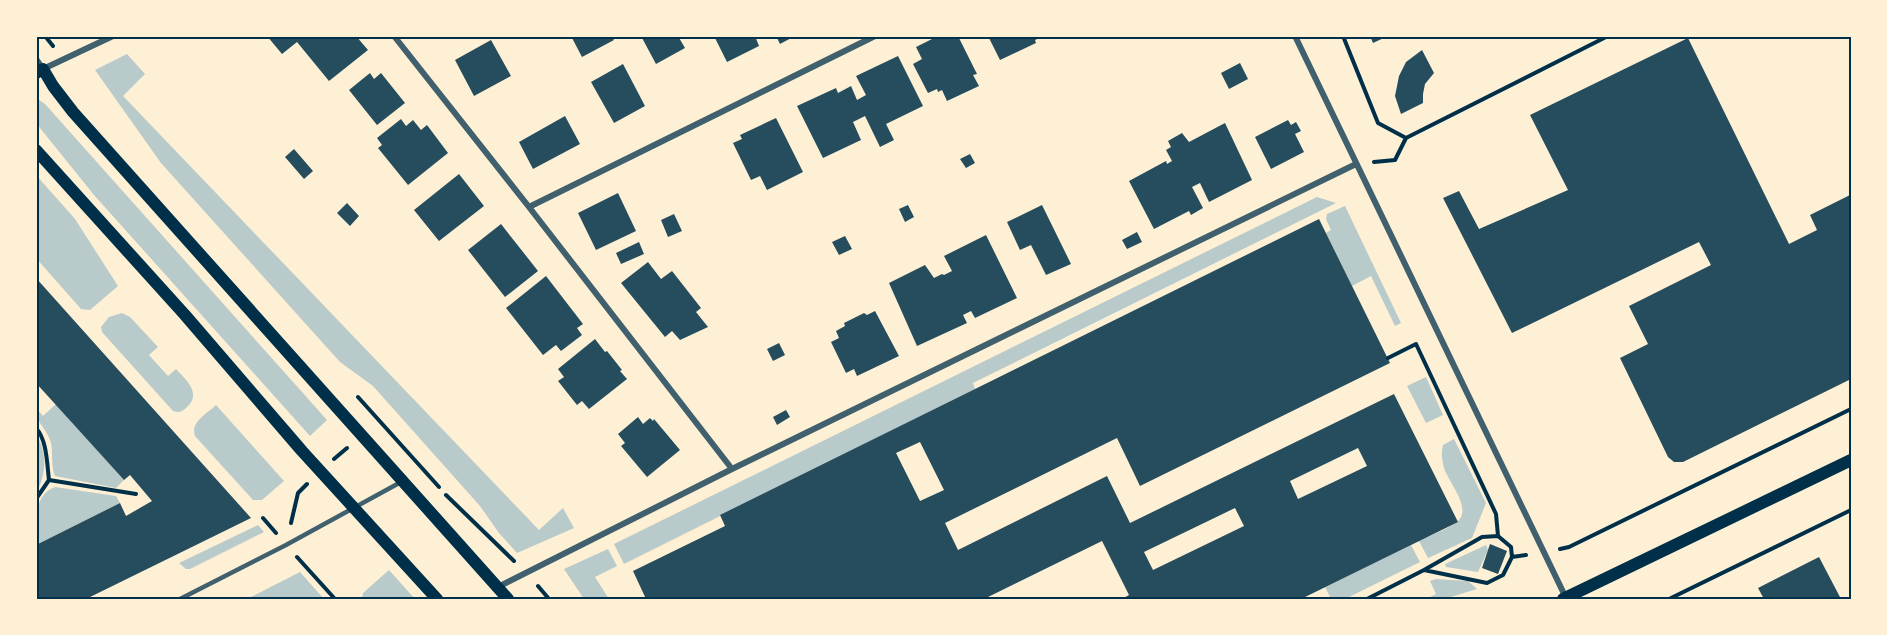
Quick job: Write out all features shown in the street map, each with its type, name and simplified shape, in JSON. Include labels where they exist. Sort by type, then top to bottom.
[{"type":"main road","points":[[38,67],[73,112],[508,599]]},
{"type":"main road","points":[[36,150],[185,315],[302,451],[437,599]]},
{"type":"main road","points":[[1564,598],[1851,460]]},
{"type":"street","points":[[38,67],[113,36]]},
{"type":"street","points":[[394,36],[732,469]]},
{"type":"street","points":[[529,207],[875,36]]},
{"type":"street","points":[[1294,36],[1564,598]]},
{"type":"street","points":[[498,587],[732,469],[1356,164]]},
{"type":"lane","points":[[180,599],[404,481]]},
{"type":"path","points":[[45,36],[49,41]]},
{"type":"path","points":[[1343,36],[1378,123],[1406,138]]},
{"type":"path","points":[[1356,164],[1395,160],[1406,138],[1608,36]]},
{"type":"path","points":[[1388,358],[1416,344],[1496,514],[1498,536]]},
{"type":"path","points":[[354,392],[449,498],[526,572]]},
{"type":"path","points":[[1512,557],[1569,547],[1851,409]]},
{"type":"path","points":[[36,428],[40,432],[49,480],[36,499]]},
{"type":"path","points":[[49,480],[136,494]]},
{"type":"path","points":[[1669,599],[1851,510]]},
{"type":"path","points":[[1367,599],[1482,537],[1498,536],[1511,547],[1512,557],[1503,575],[1487,583],[1424,570]]},
{"type":"path","points":[[306,566],[335,599]]},
{"type":"shaded area","points":[[127,54],[145,74],[123,96],[539,530],[563,508],[574,528],[517,553],[480,506],[373,386],[340,362],[161,163],[95,70]]},
{"type":"shaded area","points":[[36,98],[45,104],[327,420],[310,436],[94,195],[36,123]]},
{"type":"shaded area","points":[[36,175],[75,219],[118,286],[90,310],[81,309],[36,258]]},
{"type":"shaded area","points":[[1317,197],[1336,203],[973,383],[975,389],[624,564],[614,544]]},
{"type":"shaded area","points":[[1345,206],[1401,323],[1395,326],[1371,276],[1352,286],[1326,233],[1331,230],[1326,219],[1327,214]]},
{"type":"shaded area","points":[[122,313],[130,317],[158,347],[149,355],[168,376],[176,369],[191,387],[193,397],[184,410],[173,411],[102,332],[101,327],[109,317]]},
{"type":"shaded area","points":[[1426,377],[1443,415],[1426,423],[1407,386]]},
{"type":"shaded area","points":[[56,404],[124,480],[116,488],[55,476],[51,443],[38,418],[36,408],[43,416]]},
{"type":"shaded area","points":[[216,405],[284,481],[262,500],[253,500],[195,436],[197,422]]},
{"type":"shaded area","points":[[36,434],[44,456],[44,472],[36,494]]},
{"type":"shaded area","points":[[1454,439],[1486,503],[1472,538],[1428,558],[1419,541],[1453,525],[1461,517],[1461,503],[1444,468],[1442,456],[1443,445]]},
{"type":"shaded area","points":[[55,487],[116,496],[120,503],[36,545],[36,520],[39,504],[42,497]]},
{"type":"shaded area","points":[[258,525],[264,532],[190,569],[186,569],[179,563]]},
{"type":"shaded area","points":[[1411,545],[1420,562],[1345,599],[1331,599],[1325,587]]},
{"type":"shaded area","points":[[1486,545],[1488,550],[1478,572],[1446,567],[1445,564]]},
{"type":"shaded area","points":[[608,549],[617,566],[595,577],[609,599],[584,599],[564,569]]},
{"type":"shaded area","points":[[389,570],[415,599],[362,599],[363,593]]},
{"type":"shaded area","points":[[300,572],[324,599],[247,599]]},
{"type":"shaded area","points":[[1436,579],[1468,581],[1477,589],[1444,599],[1426,599],[1436,594],[1430,581]]},
{"type":"building","points":[[267,36],[356,36],[368,50],[329,81],[297,42],[282,54]]},
{"type":"building","points":[[571,36],[612,36],[614,40],[582,57]]},
{"type":"building","points":[[641,36],[678,36],[685,48],[656,64]]},
{"type":"building","points":[[714,36],[755,36],[759,46],[727,62]]},
{"type":"building","points":[[776,36],[795,36],[780,44]]},
{"type":"building","points":[[938,36],[958,36],[977,74],[973,75],[979,86],[947,101],[942,90],[938,92],[937,89],[928,93],[913,64],[922,59],[916,47]]},
{"type":"building","points":[[988,36],[1044,36],[1035,40],[1036,43],[1000,60]]},
{"type":"building","points":[[1370,36],[1388,36],[1373,43]]},
{"type":"building","points":[[1688,38],[1789,244],[1817,230],[1810,215],[1851,196],[1851,379],[1683,462],[1674,462],[1668,457],[1620,358],[1648,344],[1629,306],[1711,265],[1699,242],[1512,333],[1443,198],[1459,191],[1479,229],[1568,190],[1530,115]]},
{"type":"building","points":[[491,40],[511,76],[474,96],[455,60]]},
{"type":"building","points":[[1422,50],[1434,73],[1425,84],[1423,103],[1401,114],[1395,96],[1399,76],[1406,62]]},
{"type":"building","points":[[898,56],[923,106],[886,124],[894,140],[880,147],[865,116],[853,122],[861,140],[823,158],[797,106],[836,88],[838,93],[851,86],[857,100],[866,95],[856,76]]},
{"type":"building","points":[[1240,63],[1248,79],[1229,89],[1221,73]]},
{"type":"building","points":[[623,64],[645,106],[614,123],[591,82]]},
{"type":"building","points":[[370,73],[374,79],[381,73],[405,103],[377,125],[349,90]]},
{"type":"building","points":[[565,116],[580,144],[533,169],[519,142]]},
{"type":"building","points":[[776,118],[803,172],[767,190],[760,176],[751,180],[733,143],[742,139],[740,135]]},
{"type":"building","points":[[401,119],[406,126],[413,120],[421,130],[427,125],[448,153],[408,185],[378,148],[382,145],[377,138]]},
{"type":"building","points":[[1288,120],[1291,125],[1296,122],[1301,131],[1295,134],[1304,152],[1271,169],[1255,137]]},
{"type":"building","points":[[1225,123],[1252,180],[1209,202],[1200,183],[1192,187],[1203,208],[1191,215],[1189,211],[1154,229],[1129,181],[1166,161],[1167,164],[1172,161],[1166,150],[1171,147],[1168,141],[1182,133],[1189,142]]},
{"type":"building","points":[[294,149],[313,171],[304,179],[285,157]]},
{"type":"building","points":[[970,154],[975,163],[966,168],[960,159]]},
{"type":"building","points":[[459,174],[484,206],[439,241],[414,210]]},
{"type":"building","points":[[618,193],[636,231],[596,250],[578,213]]},
{"type":"building","points":[[347,203],[359,216],[350,226],[337,213]]},
{"type":"building","points":[[908,205],[914,217],[905,222],[899,209]]},
{"type":"building","points":[[1042,205],[1071,264],[1046,275],[1031,245],[1020,250],[1007,222]]},
{"type":"building","points":[[674,214],[682,231],[668,237],[661,220]]},
{"type":"building","points":[[1319,219],[1390,363],[1140,486],[1117,438],[945,523],[958,550],[1107,476],[1130,523],[1394,394],[1458,522],[1301,599],[1122,599],[1129,595],[1102,541],[984,599],[646,599],[633,571],[725,526],[720,515]],"holes":[[[920,442],[944,490],[920,501],[896,453]],[[1358,448],[1367,466],[1298,499],[1290,481]],[[1235,508],[1244,526],[1153,570],[1144,552]]]},
{"type":"building","points":[[501,224],[538,271],[505,297],[468,250]]},
{"type":"building","points":[[1137,232],[1142,242],[1127,249],[1122,240]]},
{"type":"building","points":[[986,235],[1017,298],[975,318],[971,311],[963,315],[967,323],[917,346],[889,283],[925,265],[934,278],[944,275],[952,271],[944,256]]},
{"type":"building","points":[[845,236],[852,249],[839,255],[832,242]]},
{"type":"building","points":[[639,242],[644,254],[621,264],[616,253]]},
{"type":"building","points":[[648,262],[661,279],[672,271],[701,308],[696,312],[708,327],[680,340],[672,331],[665,337],[621,283]]},
{"type":"building","points":[[546,276],[583,324],[577,328],[582,335],[561,351],[556,345],[543,355],[506,308]]},
{"type":"building","points":[[36,278],[251,518],[86,599],[36,599],[36,545],[120,503],[126,516],[152,501],[130,475],[124,480],[36,383]]},
{"type":"building","points":[[875,311],[899,356],[857,376],[854,369],[846,373],[831,342],[839,338],[836,331],[845,326],[844,323],[864,313],[867,315]]},
{"type":"building","points":[[595,339],[605,352],[607,351],[627,379],[589,409],[582,401],[577,405],[558,381],[564,377],[558,369]]},
{"type":"building","points":[[779,343],[785,355],[773,361],[767,349]]},
{"type":"building","points":[[786,410],[790,417],[777,425],[773,417]]},
{"type":"building","points":[[638,417],[643,424],[650,418],[653,421],[654,419],[680,450],[647,477],[621,446],[625,443],[618,434]]},
{"type":"building","points":[[1490,544],[1507,551],[1498,574],[1482,568]]},
{"type":"building","points":[[1819,557],[1841,599],[1764,599],[1758,588]]}]
